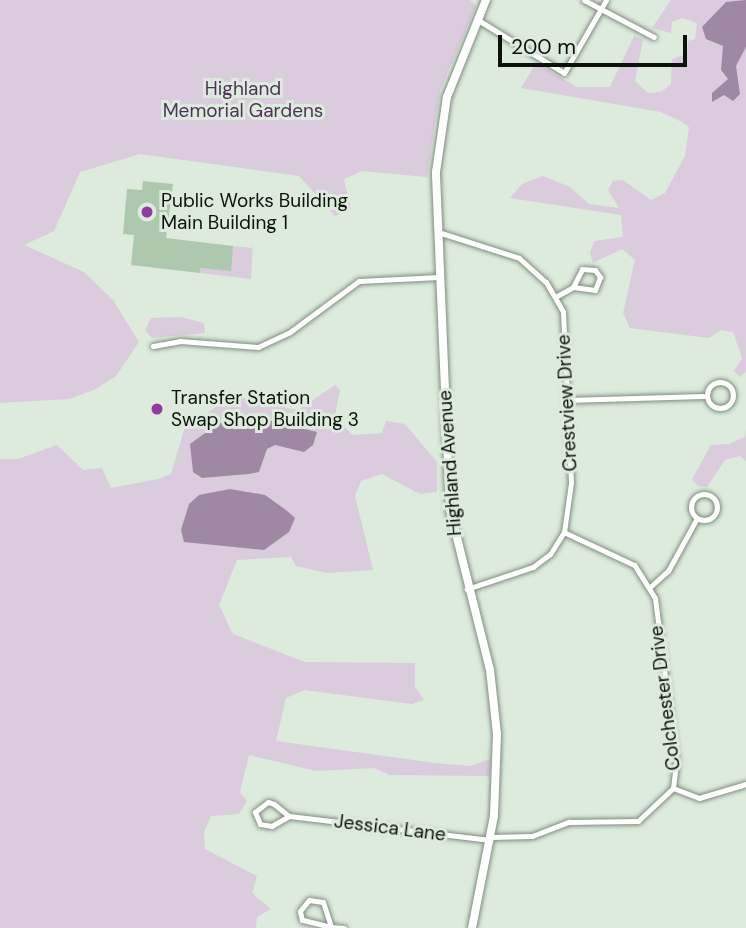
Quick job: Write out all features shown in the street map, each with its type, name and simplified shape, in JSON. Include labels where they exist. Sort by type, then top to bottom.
[{"type":"street","name":"Highland Avenue","points":[[472,928],[491,838],[496,710],[450,509],[438,232],[440,126],[486,0]]},
{"type":"street","points":[[584,0],[654,37]]},
{"type":"street","points":[[477,20],[564,74],[606,0]]},
{"type":"street","points":[[438,232],[519,258],[557,296],[573,287],[582,269],[596,270],[600,277],[595,290],[573,287]]},
{"type":"street","points":[[153,346],[180,341],[258,347],[290,332],[359,281],[439,277]]},
{"type":"street","name":"Crestview Drive","points":[[467,589],[533,567],[550,554],[564,532],[571,504],[567,400],[557,296]]},
{"type":"street","points":[[567,400],[703,396],[721,407],[734,397],[720,382],[703,396]]},
{"type":"street","points":[[564,532],[617,554],[650,587],[668,571],[697,519],[716,513],[710,495],[693,498],[690,507],[697,519]]},
{"type":"street","name":"Colchester Drive","points":[[491,838],[521,835],[569,822],[638,821],[673,788],[676,762],[650,587]]},
{"type":"street","points":[[673,788],[699,798],[746,784]]},
{"type":"street","name":"Jessica Lane","points":[[289,816],[266,826],[255,811],[268,802],[289,816],[491,838]]},
{"type":"street","points":[[331,927],[323,902],[304,904],[302,920],[331,927],[344,928]]},
{"type":"green space","name":"Highland Memorial Gardens","points":[[0,0],[470,0],[476,6],[440,91],[427,177],[362,171],[344,179],[351,209],[335,216],[299,176],[140,154],[80,172],[54,231],[24,245],[84,272],[113,300],[139,342],[116,376],[94,390],[69,399],[0,403]]},
{"type":"green space","points":[[671,0],[746,0],[746,372],[740,377],[734,371],[742,358],[733,332],[721,330],[709,338],[630,328],[623,313],[635,260],[622,249],[593,263],[590,253],[594,241],[623,237],[621,215],[510,198],[522,184],[543,176],[570,187],[589,204],[619,208],[608,190],[613,181],[623,180],[651,200],[665,193],[685,156],[689,127],[661,112],[521,88],[536,63],[577,87],[610,87],[634,36],[643,39],[635,81],[648,93],[661,92],[671,84],[672,59],[687,54],[688,41],[695,39],[697,23],[682,18],[672,22],[671,33],[652,28]]},
{"type":"green space","points":[[253,242],[251,279],[200,273],[200,268],[230,270],[233,246],[252,248]]},
{"type":"green space","points":[[181,317],[204,323],[205,333],[152,338],[145,330],[151,318]]},
{"type":"green space","points":[[335,385],[340,390],[335,416],[352,435],[382,433],[386,421],[405,424],[437,462],[437,492],[420,494],[382,474],[361,481],[355,496],[373,570],[327,573],[296,566],[291,557],[237,560],[219,605],[233,634],[305,662],[415,663],[415,687],[424,700],[412,704],[304,690],[286,698],[276,741],[435,763],[471,766],[490,759],[490,776],[389,775],[374,768],[316,771],[249,755],[240,792],[247,801],[239,814],[211,816],[204,832],[205,849],[257,876],[252,893],[271,909],[257,917],[256,928],[0,928],[0,459],[18,459],[57,445],[83,470],[102,468],[111,488],[158,479],[171,474],[185,427],[238,393],[252,402],[298,410]]},
{"type":"green space","points":[[746,430],[746,461],[740,456],[725,460],[707,487],[698,486],[692,479],[711,445],[729,444],[745,437]]},
{"type":"shaded area","points":[[746,0],[746,47],[736,66],[740,94],[733,101],[724,95],[712,102],[712,93],[728,79],[721,70],[723,46],[706,39],[702,27],[726,2]]},
{"type":"shaded area","points":[[247,415],[317,432],[313,445],[304,452],[275,445],[267,449],[259,472],[202,478],[193,472],[190,444],[219,423]]},
{"type":"shaded area","points":[[230,489],[265,495],[286,510],[295,518],[289,532],[264,550],[184,542],[181,530],[189,504],[199,495]]},
{"type":"building","name":"Public Works Building Main Building 1","points":[[143,181],[173,184],[166,238],[233,246],[231,271],[200,268],[200,273],[131,265],[134,235],[123,234],[127,189],[142,190]]},
{"type":"place","name":"Public Works Building Main Building 1","points":[[147,212]]},
{"type":"place","name":"Transfer Station Swap Shop Building 3","points":[[157,409]]}]
